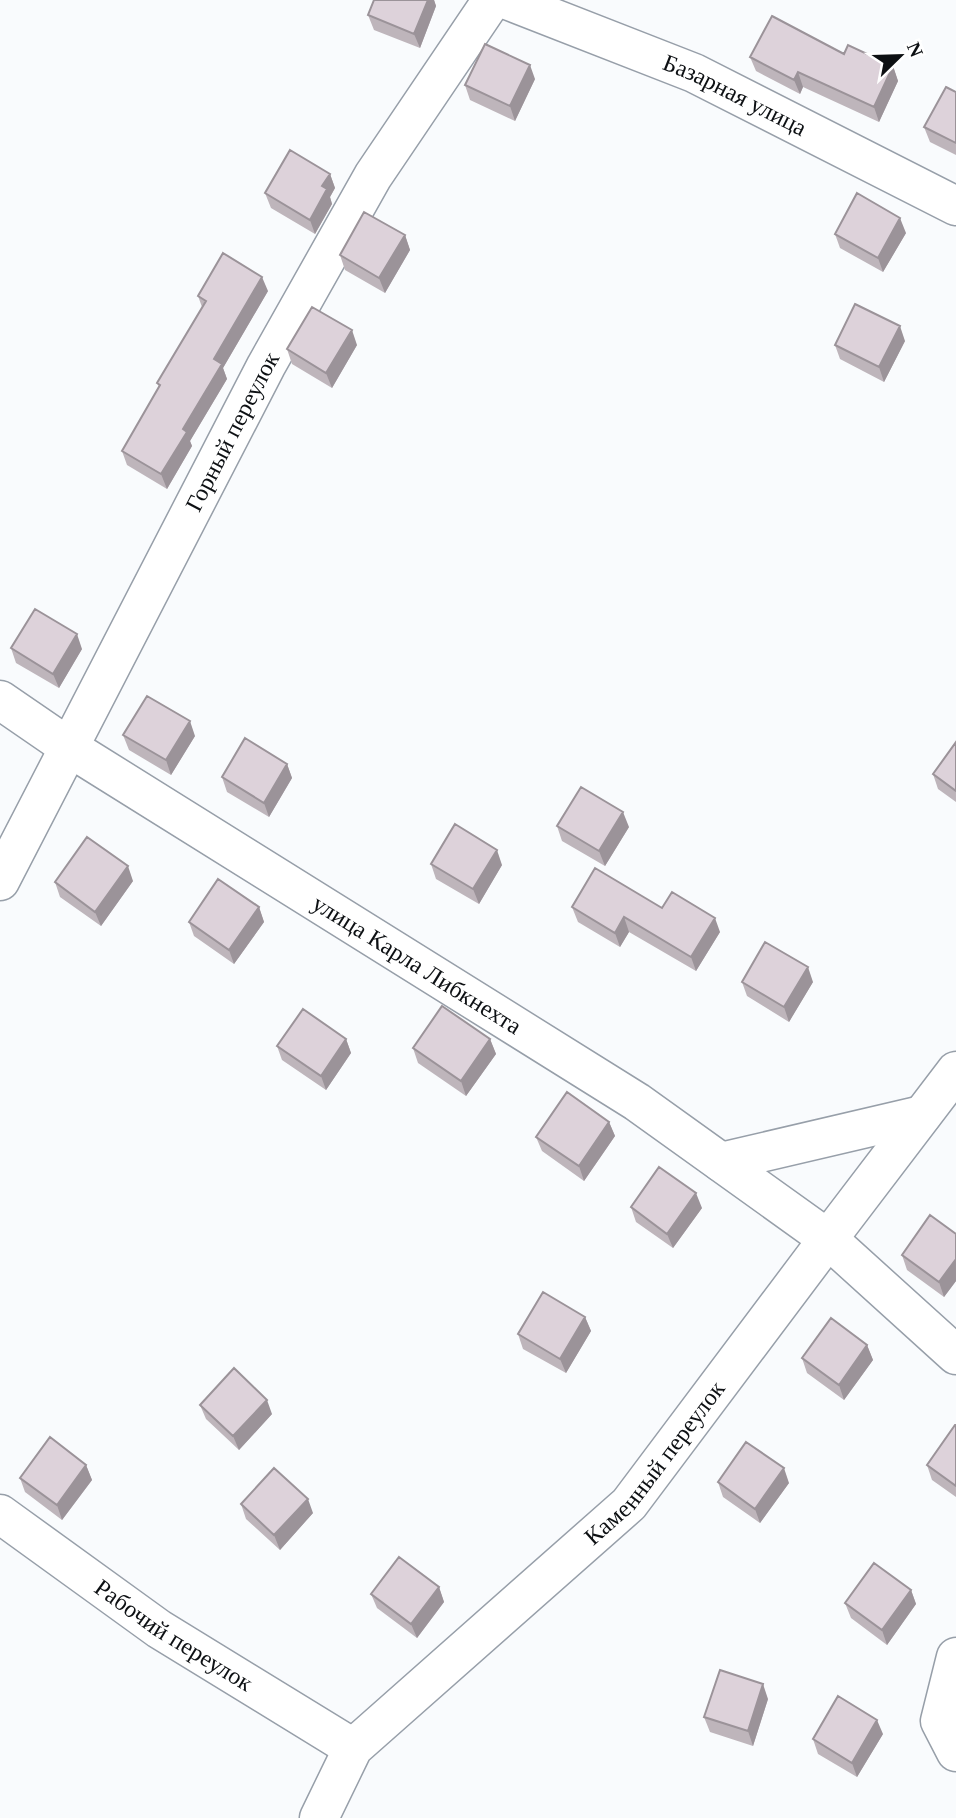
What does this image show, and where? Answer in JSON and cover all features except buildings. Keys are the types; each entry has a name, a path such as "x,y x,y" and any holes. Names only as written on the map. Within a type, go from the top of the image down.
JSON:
{"street":[{"name":"Горный переулок","path":"0,881 299,306 373,176 492,0"},
{"name":"Базарная улица","path":"507,0 694,73 956,206"},
{"name":"улица Карла Либкнехта","path":"0,700 70,748 637,1102 828,1239 956,1355"},
{"name":"Каменный переулок","path":"319,1818 353,1748 629,1504 956,1071"},
{"path":"721,1162 922,1115"},
{"name":"Рабочий переулок","path":"0,1514 159,1629 353,1748"},
{"path":"956,1657 940,1721 956,1752"}]}
